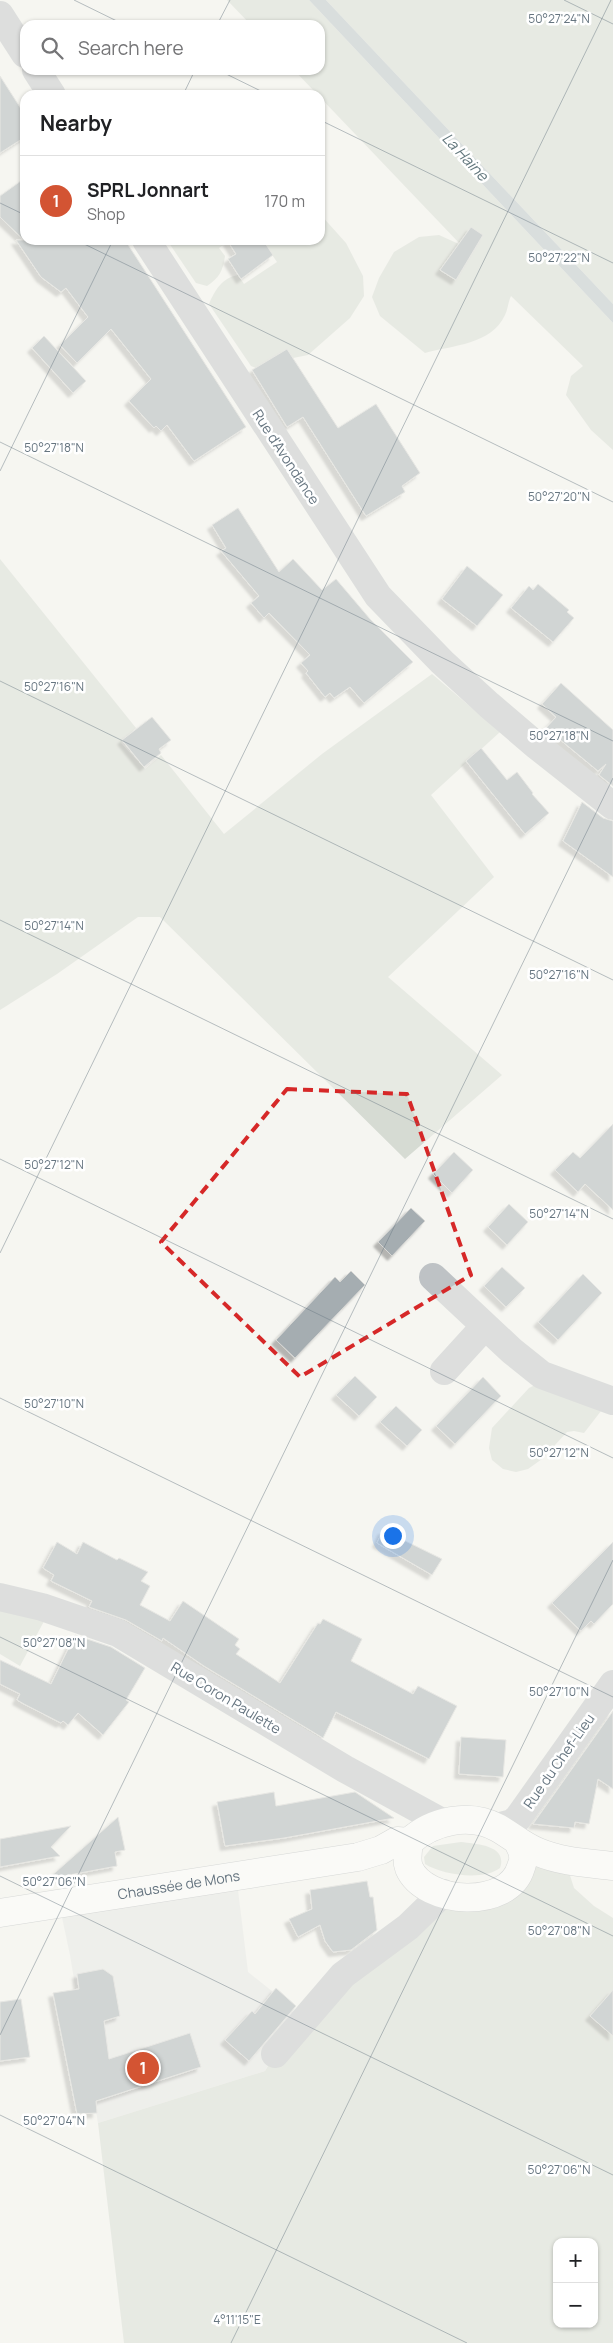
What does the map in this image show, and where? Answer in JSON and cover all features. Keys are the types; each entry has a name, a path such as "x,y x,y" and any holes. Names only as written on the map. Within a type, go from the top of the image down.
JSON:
{"main road":[{"path":"565,1860 538,1865 519,1874 508,1885 485,1897 471,1898 435,1891 418,1881 409,1855 421,1831 442,1822 466,1821 507,1835 538,1852 565,1860 613,1866"},
{"path":"507,1835 524,1858 519,1874"},
{"name":"Chaussée de Mons","path":"0,1913 358,1857 381,1850 397,1841 409,1855"}],"street":[{"path":"0,15 20,46"},
{"path":"39,75 49,90"},
{"name":"Rue d'Avondance","path":"149,245 378,596 442,662 537,746 613,806"},
{"path":"432,1277 542,1375 613,1401"},
{"path":"444,1371 485,1326"},
{"name":"Rue Coron Paulette","path":"0,1597 42,1607 118,1633 345,1769 442,1822"},
{"name":"Rue du Chef-Lieu","path":"507,1835 512,1823 518,1818 613,1684"},
{"path":"275,2054 343,1976 408,1927 444,1893"}],"highlighted area":[{"path":"287,1089 407,1094 471,1275 300,1377 161,1242"}],"shaded area":[{"path":"227,0 309,0 613,323 613,450 591,430 566,395 571,376 583,366 511,296 505,315 499,325 491,332 470,342 425,353 380,316 372,297 379,278 394,252 419,237 439,235 461,245 325,102 325,90 313,90 299,75 325,75 325,20 246,20"},
{"path":"326,0 613,0 613,304 358,34"},
{"path":"325,220 346,243 363,276 364,296 350,318 308,355 283,360 261,370 251,366 209,304 223,282 238,275 244,284 277,262 265,245 325,245"},
{"path":"170,245 223,245 219,248 225,256 220,274 207,286 196,283"},
{"path":"0,559 136,728 121,743 145,769 161,755 224,834 322,754 432,674 500,732 431,795 494,877 388,977 502,1075 405,1159 160,917 138,917 57,974 0,1010"},
{"path":"537,1384 599,1405 601,1411 584,1433 567,1432 542,1459 528,1469 516,1472 503,1469 492,1460 489,1448 492,1428 529,1388"},
{"path":"0,1597 50,1610 20,1666 0,1654"},
{"path":"461,1842 482,1845 495,1850 501,1860 500,1868 484,1874 463,1875 452,1874 425,1864 424,1857 433,1846"},
{"path":"565,1860 574,1888 594,1906 613,1918 613,2343 124,2343 98,2123 265,2071 275,2054 408,1927 538,1865"},
{"path":"236,1874 248,1972 298,2012 275,2054 265,2071 98,2123 70,1955 59,1903"}],"water":[{"name":"La Haine","path":"309,0 326,0 613,304 613,323"}],"building":[{"path":"0,76 20,107 20,140 0,153"},
{"path":"20,182 20,236 0,217 0,196"},
{"path":"471,227 483,235 456,280 440,270"},
{"path":"16,240 20,240 20,245 128,245 246,427 194,461 167,425 161,431 156,426 154,428 129,401 151,379 111,329 77,363 60,345 88,317 66,288 61,292 41,277"},
{"path":"230,245 266,245 273,255 241,279 228,259 236,254"},
{"path":"44,336 86,381 73,393 32,348"},
{"path":"287,349 338,428 376,404 420,473 402,486 405,492 366,516 303,417 287,427 252,370"},
{"path":"238,508 279,572 293,559 322,590 336,579 370,619 413,662 364,703 350,687 334,698 330,693 325,697 306,673 308,671 301,663 310,655 269,613 264,618 251,603 259,596 221,551 226,548 212,525"},
{"path":"467,566 503,595 477,626 442,599"},
{"path":"538,584 569,610 567,612 574,618 553,642 511,608 529,586 533,590"},
{"path":"561,683 613,730 613,786 599,775 606,764 598,771 546,728 556,717 542,704"},
{"path":"152,717 171,740 159,749 161,753 144,767 122,740"},
{"path":"481,748 507,780 517,772 532,794 549,813 525,834 466,761"},
{"path":"582,802 603,818 613,821 613,877 563,841"},
{"path":"613,1124 613,1210 585,1184 578,1192 555,1170 573,1152 580,1158"},
{"path":"454,1152 473,1170 452,1193 433,1174"},
{"path":"509,1204 528,1222 507,1245 488,1227"},
{"path":"411,1208 425,1221 392,1256 378,1242"},
{"path":"502,1267 525,1288 506,1307 484,1286"},
{"path":"351,1271 365,1285 295,1358 276,1340 335,1277 340,1282"},
{"path":"583,1274 602,1293 558,1340 538,1322"},
{"path":"355,1376 377,1397 359,1416 336,1395"},
{"path":"483,1377 501,1396 455,1444 436,1426"},
{"path":"396,1406 422,1430 407,1446 380,1422"},
{"path":"383,1530 442,1559 432,1575 377,1543"},
{"path":"57,1542 77,1554 83,1542 117,1560 119,1558 148,1572 141,1581 150,1586 140,1605 170,1621 183,1601 239,1639 235,1645 240,1649 236,1654 280,1683 318,1623 320,1624 323,1619 362,1639 351,1661 413,1694 418,1686 457,1706 429,1759 336,1712 323,1738 204,1666 163,1638 162,1641 126,1620 89,1607 92,1601 51,1581 54,1575 43,1568"},
{"path":"613,1542 613,1604 594,1624 591,1621 581,1631 552,1603"},
{"path":"75,1635 111,1647 145,1668 126,1700 129,1702 103,1735 78,1713 68,1725 63,1721 61,1723 17,1700 20,1694 0,1684 0,1660 51,1684"},
{"path":"613,1711 613,1789 598,1779 589,1824 575,1822 574,1828 533,1824"},
{"path":"461,1737 506,1740 503,1777 459,1774"},
{"path":"274,1792 276,1806 355,1792 394,1818 284,1838 225,1846 217,1802"},
{"path":"118,1817 125,1850 115,1852 117,1866 48,1879"},
{"path":"71,1826 51,1847 60,1856 0,1867 0,1839"},
{"path":"367,1881 370,1897 373,1897 377,1930 351,1950 333,1952 325,1941 320,1925 298,1937 289,1919 312,1909 310,1890"},
{"path":"103,1969 113,1976 120,2016 104,2021 109,2059 190,2033 201,2067 96,2101 97,2113 77,2114 53,1993 79,1989 77,1974"},
{"path":"276,1988 296,2006 249,2061 225,2040 252,2011 255,2014"},
{"path":"613,1990 613,2036 590,2016"},
{"path":"21,1999 30,2057 0,2061 0,2002"}],"place":[{"name":"SPRL Jonnart","path":"143,2068"}]}
